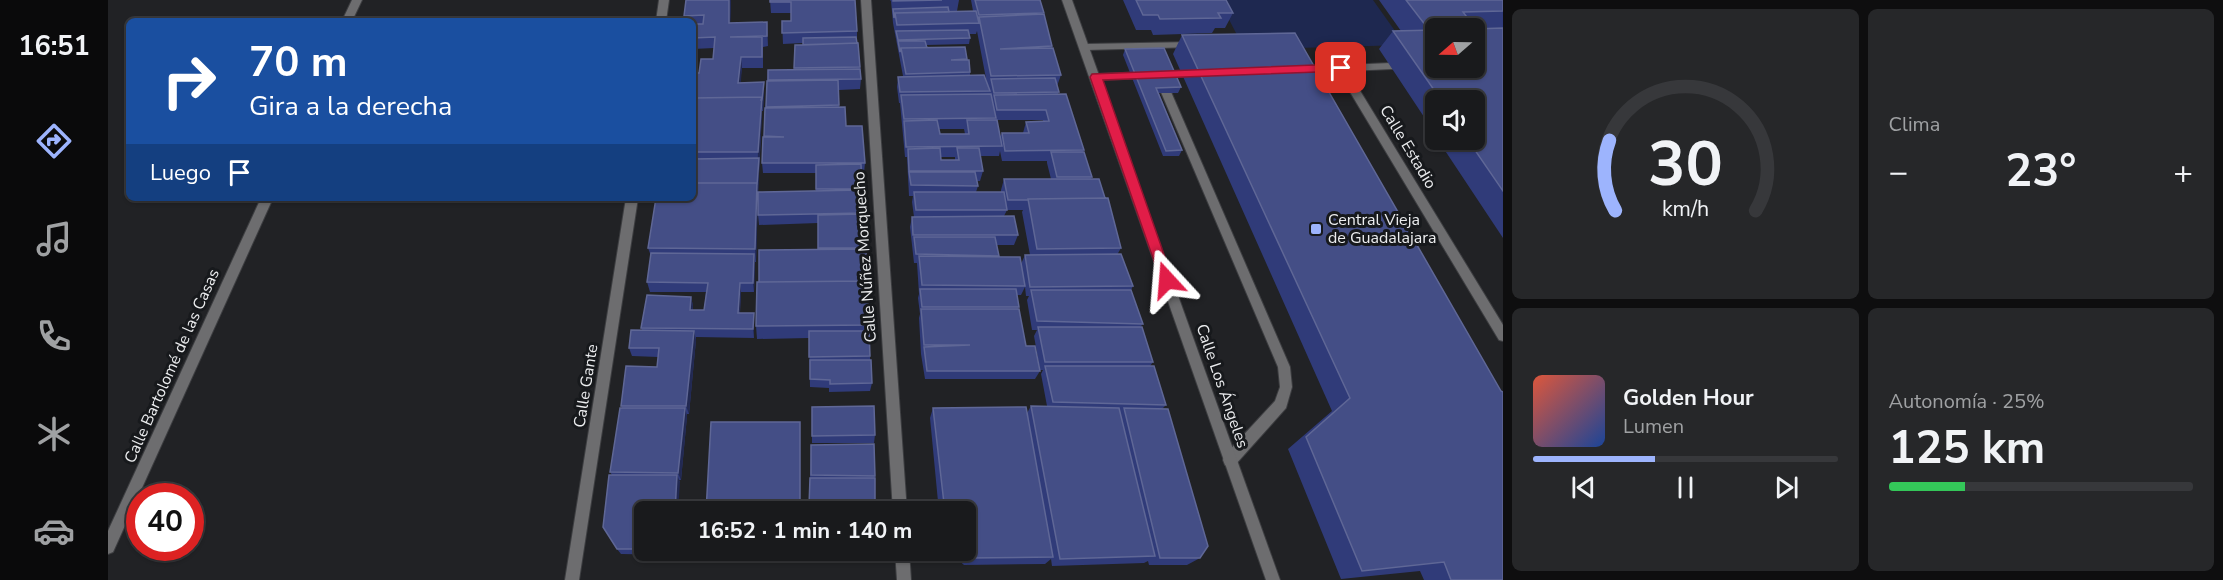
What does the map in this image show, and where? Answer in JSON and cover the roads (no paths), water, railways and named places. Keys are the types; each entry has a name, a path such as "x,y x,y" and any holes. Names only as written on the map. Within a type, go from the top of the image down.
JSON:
{"street":[{"path":"348,18 357,0"},
{"path":"661,18 664,0"},
{"name":"Calle Núñez Morquecho","path":"866,0 899,501"},
{"name":"Calle Los Ángeles","path":"1067,0 1086,47 1273,580"},
{"path":"1086,47 1207,44"},
{"path":"1284,70 1425,64"},
{"name":"Calle Estadio","path":"1341,68 1503,336"},
{"path":"1096,77 1204,73"},
{"path":"1159,75 1284,367 1286,387 1281,404 1230,460"},
{"name":"Calle Bartolomé de las Casas","path":"108,547 266,201"},
{"name":"Calle Gante","path":"572,580 632,201"},
{"path":"903,561 904,580"}],"place":[{"name":"Central Vieja de Guadalajara","path":"1316,229"}]}
